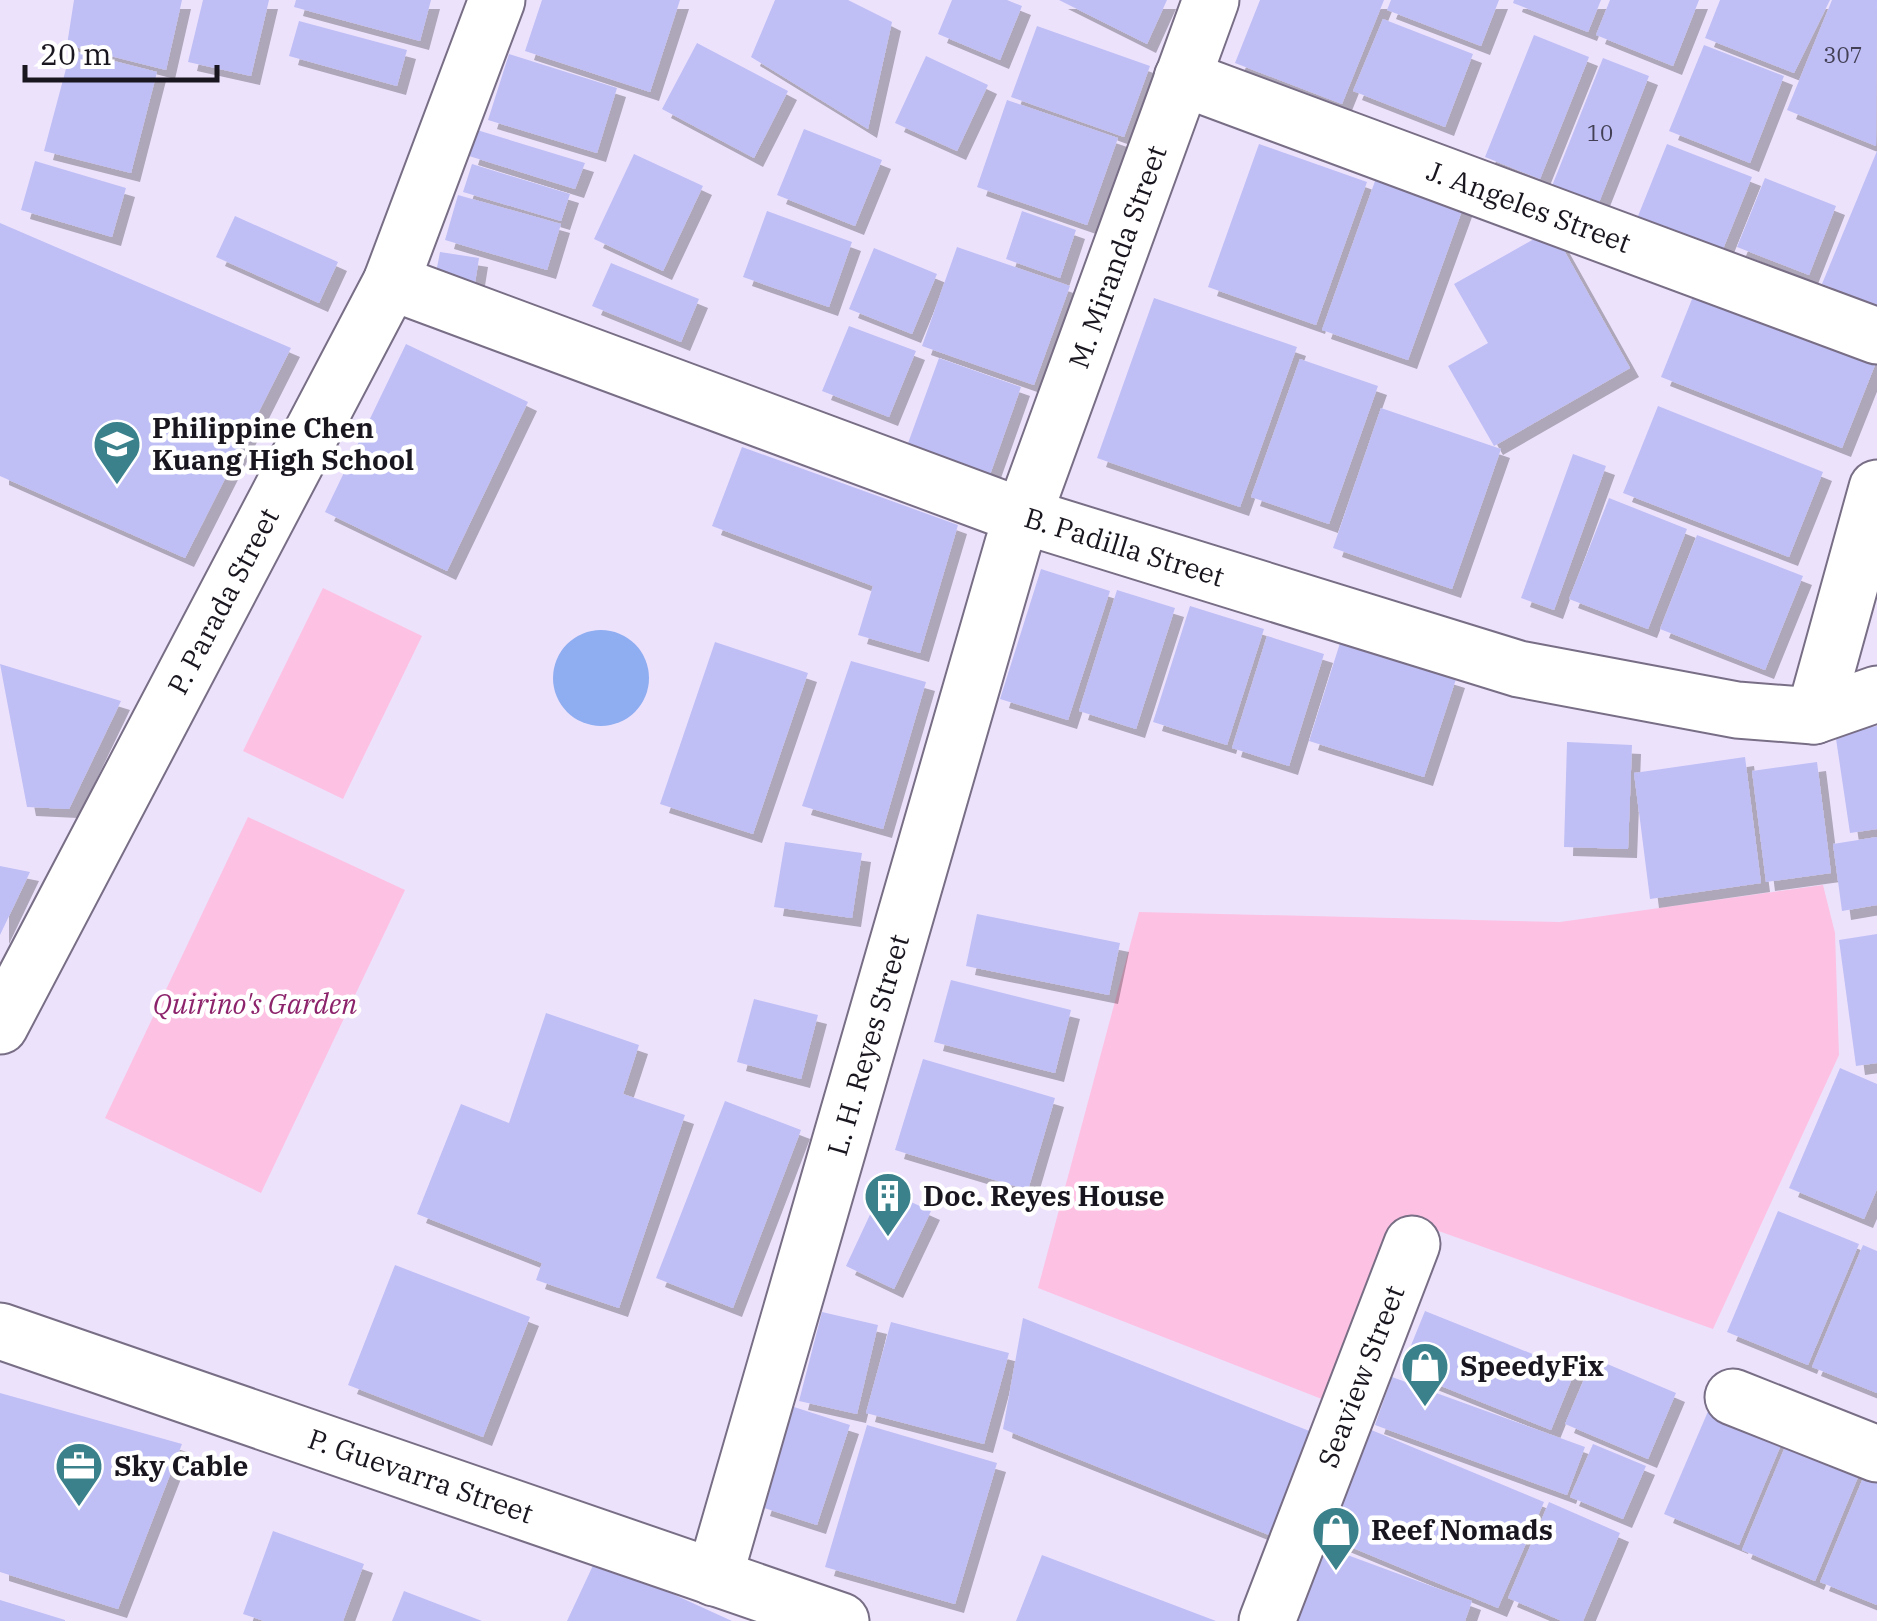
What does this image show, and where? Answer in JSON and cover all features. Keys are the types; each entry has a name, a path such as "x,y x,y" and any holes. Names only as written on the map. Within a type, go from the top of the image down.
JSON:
{"street":[{"name":"P. Parada Street","path":"0,1026 391,282 497,0"},
{"name":"M. Miranda Street","path":"1022,514 1211,0"},
{"name":"J. Angeles Street","path":"1182,78 1877,336"},
{"name":"B. Padilla Street","path":"391,282 1022,514 1519,669 1737,710 1814,716 1877,694"},
{"path":"1814,716 1877,488"},
{"name":"L. H. Reyes Street","path":"714,1578 1022,514"},
{"name":"Seaview Street","path":"1267,1621 1412,1244"},
{"name":"P. Guevarra Street","path":"0,1330 841,1621"},
{"path":"1733,1397 1877,1454"}],"green space":[{"path":"323,588 422,636 343,799 243,751"},
{"name":"Quirino's Garden","path":"248,817 405,890 261,1193 105,1118"},
{"path":"1823,885 1835,933 1839,1055 1713,1329 1405,1219 1337,1405 1038,1288 1139,912 1560,922"}],"water":[{"path":"601,630 619,634 635,644 645,660 649,678 645,696 635,712 619,722 601,726 583,722 567,712 557,696 553,678 557,660 567,644 583,634"}],"building":[{"path":"74,0 182,0 166,70 67,45"},
{"path":"203,0 269,0 251,76 188,62"},
{"path":"296,0 431,0 420,41 294,7"},
{"path":"542,0 680,0 650,92 525,51"},
{"path":"775,0 848,0 892,22 868,129 751,57"},
{"path":"952,0 1007,0 1022,6 1000,60 938,34"},
{"path":"1059,0 1167,0 1147,44"},
{"path":"1260,0 1384,0 1342,104 1235,63"},
{"path":"1391,0 1499,0 1481,46 1387,10"},
{"path":"1601,0 1588,32 1513,3"},
{"path":"1610,0 1699,0 1673,66 1596,35"},
{"path":"1720,0 1830,0 1794,73 1705,38"},
{"path":"1832,0 1877,0 1876,146 1787,110"},
{"path":"1383,19 1473,54 1445,127 1353,91"},
{"path":"299,21 407,50 397,86 289,56"},
{"path":"1037,26 1150,66 1124,137 1011,97"},
{"path":"1534,35 1589,57 1540,179 1485,157"},
{"path":"697,43 788,91 754,158 662,109"},
{"path":"1704,45 1784,76 1750,163 1669,131"},
{"path":"71,50 157,72 131,173 44,151"},
{"path":"509,54 617,88 597,153 488,120"},
{"path":"926,56 988,85 957,151 895,123"},
{"path":"1603,58 1649,76 1596,210 1550,191"},
{"path":"1007,100 1118,138 1087,225 977,187"},
{"path":"804,129 882,160 855,226 777,195"},
{"path":"477,130 585,163 575,189 469,156"},
{"path":"1259,144 1367,182 1316,325 1208,287"},
{"path":"1667,144 1752,177 1721,254 1636,221"},
{"path":"1877,151 1877,305 1822,284"},
{"path":"634,154 703,186 663,271 594,239"},
{"path":"35,161 126,188 112,237 21,210"},
{"path":"472,164 570,194 561,221 463,192"},
{"path":"1380,167 1467,197 1408,360 1322,330"},
{"path":"1765,178 1836,206 1809,275 1737,247"},
{"path":"458,195 561,224 547,270 445,240"},
{"path":"767,211 852,242 829,307 743,277"},
{"path":"1022,211 1076,230 1060,278 1006,259"},
{"path":"235,216 338,262 319,303 216,257"},
{"path":"0,223 291,348 185,558 0,476"},
{"path":"1552,229 1630,368 1494,446 1448,366 1488,343 1454,284"},
{"path":"957,247 1070,286 1034,385 922,346"},
{"path":"874,248 937,274 912,334 849,309"},
{"path":"440,252 479,258 475,283 435,278"},
{"path":"611,263 699,299 681,342 592,306"},
{"path":"1698,284 1877,360 1842,448 1661,377"},
{"path":"1154,298 1297,347 1240,507 1097,458"},
{"path":"849,326 916,351 889,417 822,391"},
{"path":"406,344 528,402 447,571 325,512"},
{"path":"939,358 1021,387 986,486 903,457"},
{"path":"1300,359 1378,386 1329,524 1251,497"},
{"path":"1658,406 1823,472 1789,557 1623,493"},
{"path":"1381,408 1501,449 1452,589 1333,548"},
{"path":"742,447 958,525 920,653 858,635 873,586 712,526"},
{"path":"1573,454 1606,466 1554,610 1521,598"},
{"path":"1609,498 1687,529 1648,629 1569,599"},
{"path":"1697,535 1803,576 1765,670 1660,629"},
{"path":"1041,569 1110,591 1068,720 1000,699"},
{"path":"1117,590 1175,608 1136,729 1079,711"},
{"path":"1190,606 1264,629 1227,745 1153,722"},
{"path":"1267,636 1324,654 1289,766 1232,748"},
{"path":"715,642 808,673 753,834 660,804"},
{"path":"1340,643 1456,679 1424,777 1309,741"},
{"path":"851,661 926,682 883,829 802,806"},
{"path":"0,664 121,701 69,809 27,807"},
{"path":"1877,726 1877,829 1850,833 1835,732"},
{"path":"1567,742 1632,745 1628,849 1564,847"},
{"path":"1745,757 1761,883 1650,899 1634,773"},
{"path":"1817,762 1831,873 1766,882 1752,771"},
{"path":"1877,837 1877,905 1842,911 1833,844"},
{"path":"785,842 862,853 852,918 774,907"},
{"path":"0,866 30,872 0,935"},
{"path":"977,914 1120,943 1109,995 966,966"},
{"path":"1877,934 1877,1063 1856,1066 1839,940"},
{"path":"951,980 1071,1010 1055,1073 934,1042"},
{"path":"754,999 818,1015 801,1079 737,1062"},
{"path":"546,1013 639,1045 623,1094 685,1115 619,1308 536,1280 542,1263 417,1214 461,1104 509,1123"},
{"path":"923,1059 1055,1098 1028,1190 895,1150"},
{"path":"1840,1068 1877,1084 1877,1189 1864,1219 1789,1188"},
{"path":"725,1101 801,1130 733,1308 656,1278"},
{"name":"Doc. Reyes House","path":"882,1189 931,1211 894,1289 846,1266"},
{"path":"1778,1211 1859,1244 1808,1365 1727,1332"},
{"path":"1863,1245 1877,1251 1877,1393 1812,1367"},
{"path":"395,1265 530,1317 483,1437 348,1385"},
{"path":"1425,1311 1575,1371 1551,1430 1401,1370"},
{"path":"822,1312 878,1325 857,1414 799,1401"},
{"path":"1023,1318 1312,1432 1269,1535 1003,1429"},
{"path":"891,1322 1009,1353 984,1444 866,1413"},
{"path":"1593,1358 1676,1393 1648,1459 1565,1424"},
{"path":"1392,1377 1585,1447 1567,1495 1375,1425"},
{"name":"Sky Cable","path":"0,1393 182,1444 118,1609 0,1572"},
{"path":"1712,1402 1786,1433 1739,1545 1664,1514"},
{"path":"794,1407 850,1425 817,1525 761,1507"},
{"path":"867,1425 997,1463 955,1604 825,1567"},
{"path":"1369,1429 1544,1502 1498,1608 1324,1536"},
{"path":"1790,1435 1863,1465 1815,1581 1742,1550"},
{"path":"1593,1444 1646,1466 1623,1519 1570,1497"},
{"path":"1868,1466 1877,1470 1877,1605 1820,1582"},
{"path":"1549,1502 1620,1533 1583,1621 1562,1621 1508,1598"},
{"path":"273,1531 364,1564 343,1621 264,1621 243,1614"},
{"path":"1323,1546 1472,1601 1465,1621 1295,1621"},
{"path":"1042,1555 1216,1621 1016,1621"},
{"path":"596,1559 732,1621 567,1621"},
{"path":"404,1591 482,1621 392,1621"},
{"path":"0,1600 65,1620 65,1621 0,1621"}],"place":[{"name":"Philippine Chen Kuang High School","path":"117,486"},
{"name":"Doc. Reyes House","path":"888,1238"},
{"name":"SpeedyFix","path":"1425,1408"},
{"name":"Sky Cable","path":"79,1508"},
{"name":"Reef Nomads","path":"1336,1572"}]}
